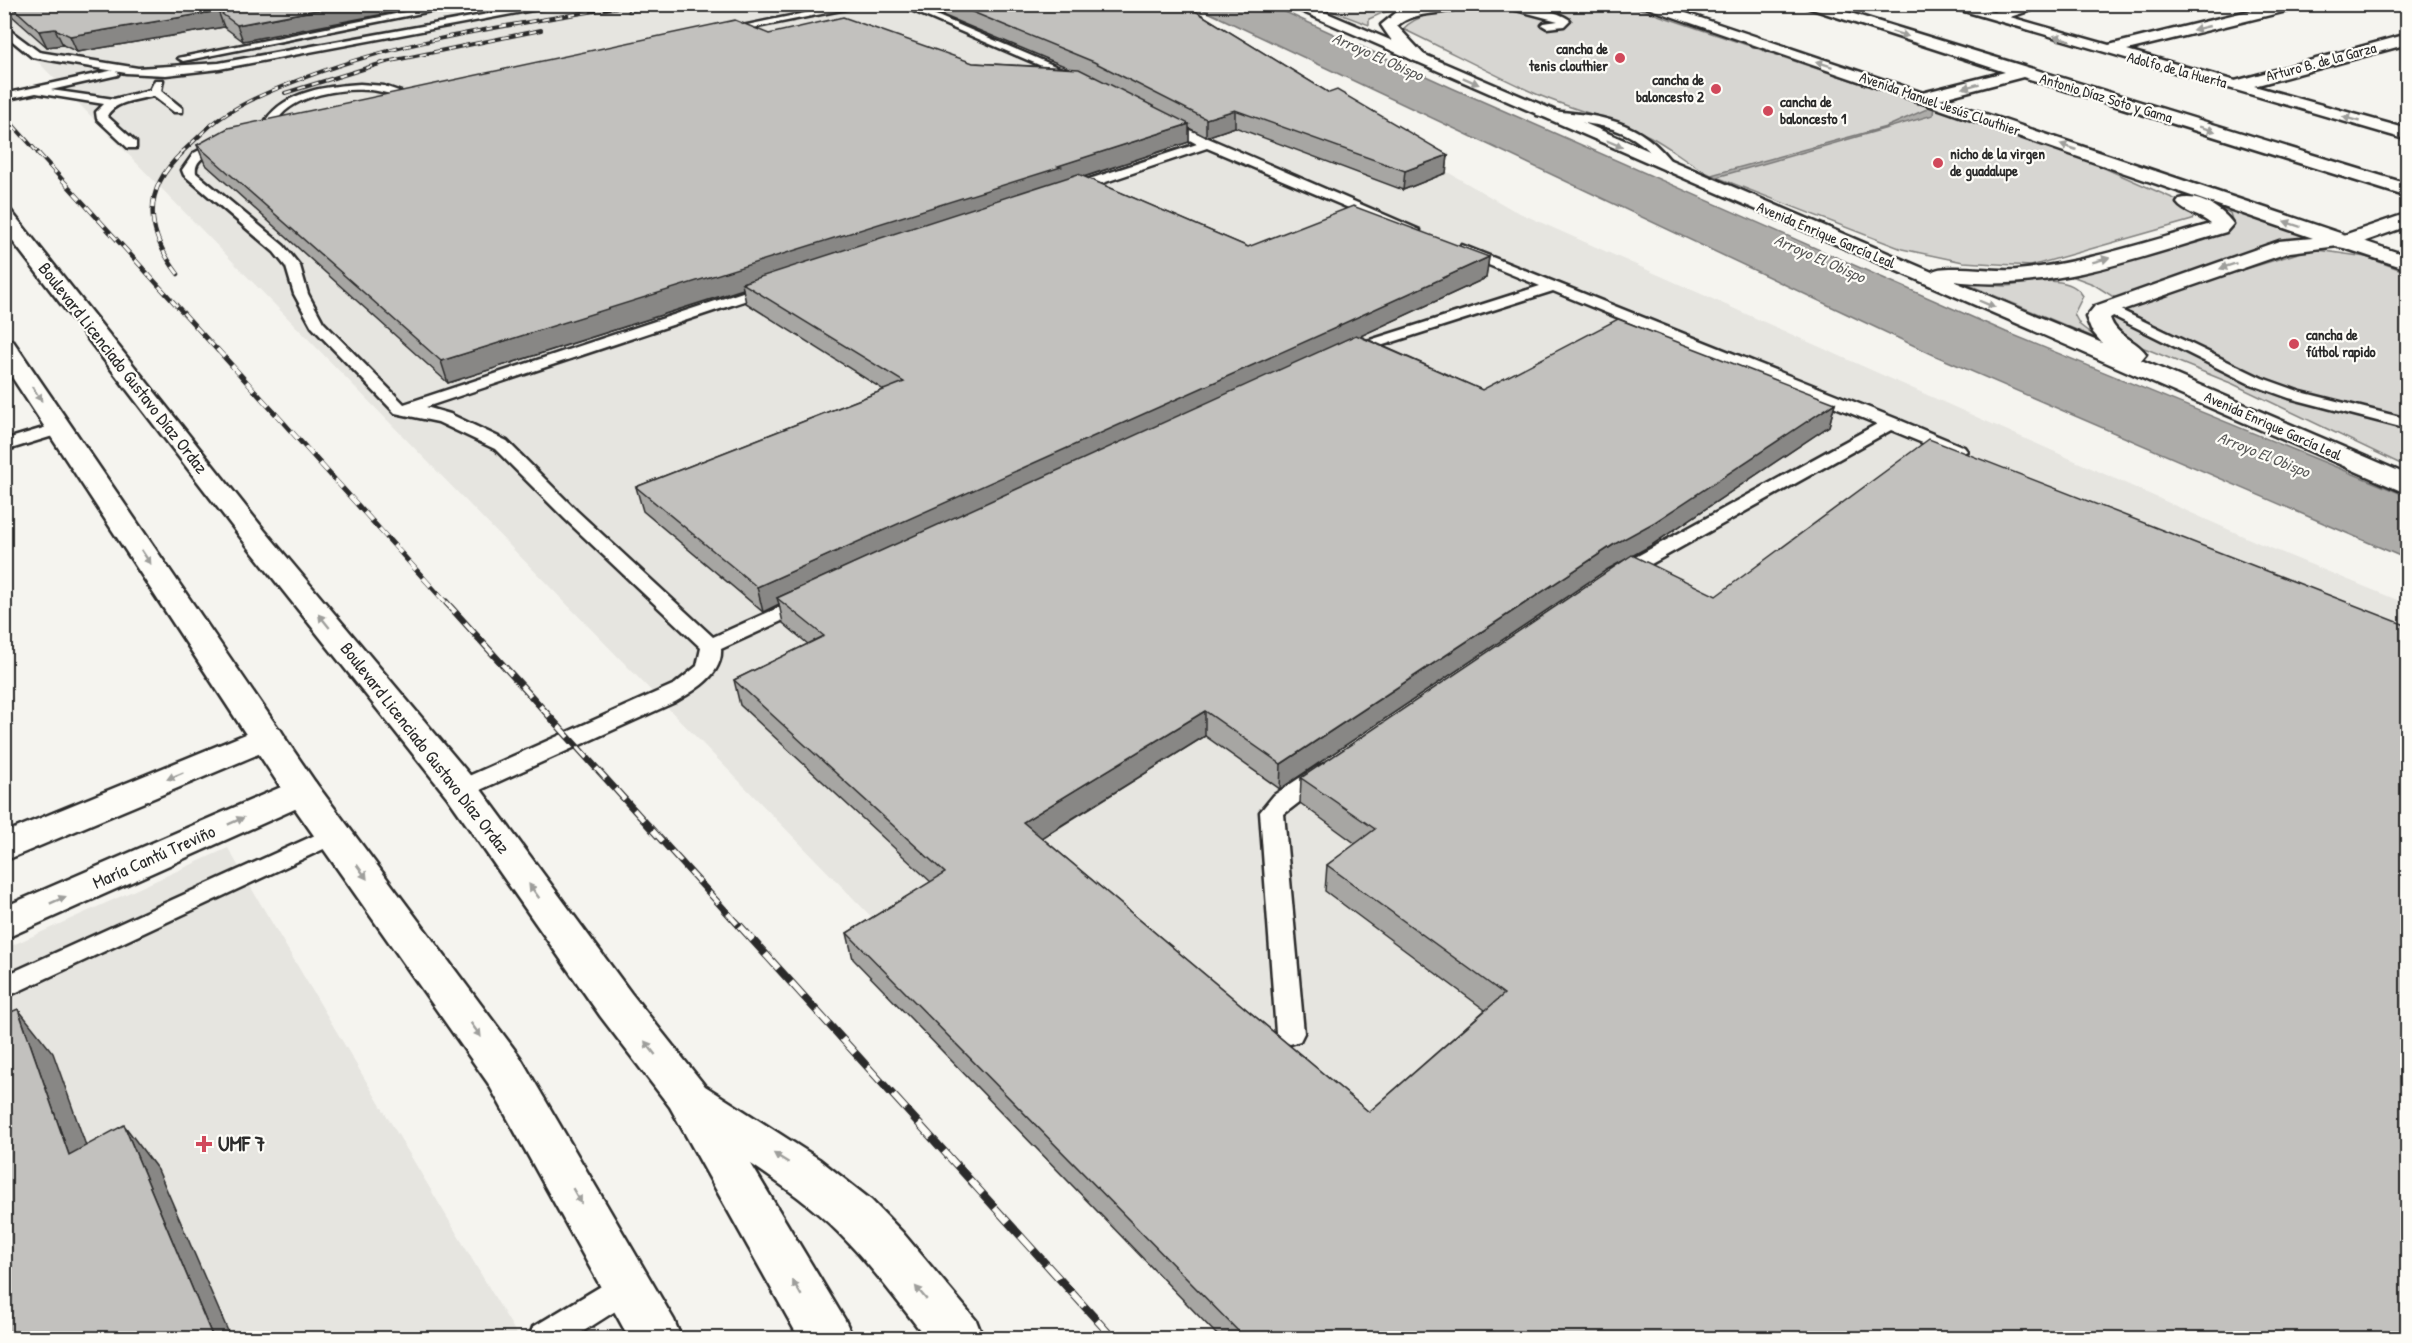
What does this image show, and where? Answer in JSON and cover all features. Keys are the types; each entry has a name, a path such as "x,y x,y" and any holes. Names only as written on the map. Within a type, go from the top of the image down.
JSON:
{"street":[{"name":"Avenida Enrique García Leal","path":"1292,4 1879,258 2188,388 2408,486"},
{"path":"1418,57 1397,37 1389,25 1394,20 1411,13 1457,4"},
{"name":"Avenida Manuel Jesús Clouthier","path":"1643,4 2408,263"},
{"name":"Antonio Díaz Soto y Gama","path":"1804,4 2408,191"},
{"name":"Adolfo de la Huerta","path":"1947,4 2408,135"},
{"path":"1991,17 2043,4"},
{"path":"2074,59 2298,4"},
{"name":"Arturo B. de la Garza","path":"2234,86 2408,39"},
{"path":"1924,98 2053,64"},
{"path":"2385,128 2408,122"},
{"path":"1879,258 1974,278 2006,279 2043,275 2219,228 2223,224 2211,213 2135,182 2117,171 2109,161"},
{"name":"Boulevard Licenciado Gustavo Díaz Ordaz","path":"4,214 255,537 461,789 616,1005 686,1094 827,1338"},
{"path":"2043,275 2100,299 2288,246 2346,242 2408,219"},
{"path":"2100,299 2098,317 2100,329 2188,388"},
{"path":"4,346 303,791 504,1070 656,1338"},
{"name":"Avenida Enrique García Leal","path":"2360,464 2408,481"},
{"path":"4,848 268,737"},
{"name":"María Cantú Treviño","path":"4,924 303,791"},
{"path":"686,1094 796,1168 839,1201 869,1231 958,1338"}],"lane":[{"path":"4,97 30,86 462,4"},
{"path":"4,29 36,55 121,68 219,66 561,4"},
{"path":"706,35 867,4"},
{"path":"901,4 1090,83 1055,81"},
{"path":"1388,4 1411,13"},
{"path":"1497,4 1540,12 1565,20 1561,24 1547,25"},
{"path":"812,15 834,23"},
{"path":"4,85 30,86 53,95 114,102"},
{"path":"132,145 101,117 102,112 114,102 157,87 178,110"},
{"path":"266,132 288,127 272,120 279,110 302,99 333,89 371,87 407,96"},
{"path":"393,103 419,93"},
{"path":"1154,116 1209,144 1424,234"},
{"path":"234,139 201,153 190,162 188,170 190,175 279,249 293,266 301,294 317,324 401,410 425,412 444,418 501,445 571,515 711,646 713,655 703,672 690,684 667,697 461,789"},
{"path":"1049,196 1209,144"},
{"path":"1445,243 1968,455"},
{"path":"401,410 788,282"},
{"path":"1338,356 1552,287"},
{"path":"2100,299 2256,381 2295,395 2408,424"},
{"path":"1606,582 1892,423"},
{"path":"4,446 60,428"},
{"path":"711,646 819,596"},
{"path":"1290,1033 1272,813 1282,801 1341,761"},
{"path":"4,988 335,834"},
{"path":"545,1338 628,1285"}],"shaded area":[{"path":"5,4 1150,5 1185,20 1513,210 2261,544 2407,604 2407,1338 1282,1338 5,28"},
{"path":"1316,5 1423,5 1382,13 1369,19 1369,25"},
{"path":"1483,5 1628,5 2077,156 2179,201 2196,212 2192,220 2031,266 1963,262 1902,249 1711,175 1649,136 1534,93 1403,29 1429,14"},
{"path":"2154,181 2325,238 2294,240 2115,298 2093,284 2069,275 2229,228 2232,220 2230,213"},
{"path":"2311,249 2366,257 2407,272 2407,467 2233,384 2127,341 2109,330 2112,316 2126,306"},
{"path":"2047,281 2068,284 2083,296 2074,314 2080,325 2098,339 1962,282 2000,286"},
{"name":"UMF 7","path":"228,848 519,1338 5,1338 4,949"}],"water":[{"name":"Arroyo El Obispo","path":"1193,5 1270,5 1452,88 2006,332 2407,496 2407,559 1936,356"},
{"path":"1929,104 1934,106 1933,115 1717,177 1711,175 1886,127 1927,109"}],"building":[{"path":"9,4 349,4 237,25 218,11 70,36 55,29 39,31"},
{"path":"953,4 1184,4 1329,93 1337,90 1448,155 1405,171 1235,110 1206,119 1094,62"},
{"path":"843,17 973,63 1079,69 1189,124 1058,166 1061,167 441,361 197,145 228,128 735,20 769,34"},
{"path":"1078,174 1248,247 1353,206 1489,257 757,587 636,487 904,382 742,283"},
{"path":"1618,319 1835,403 1655,522 1613,545 1281,764 1205,711 1023,822 1369,1112 1504,994 1327,865 1375,829 1301,778 1632,555 1716,596 1929,439 2408,626 2408,1338 1245,1338 847,933 945,873 734,680 824,636 777,598 1356,335 1482,390"},
{"path":"18,1009 69,1155 124,1125 213,1338 4,1338 4,1015"}],"railway":[{"path":"180,154 219,119 259,96 375,54 461,34 637,4"},
{"path":"629,11 655,4"},
{"path":"285,93 386,62 541,30"},
{"path":"4,115 39,154"},
{"path":"38,153 218,351"},
{"path":"178,274 159,243 154,227 153,212 154,197 160,182 169,167 182,153"},
{"path":"217,349 447,604"},
{"path":"446,602 741,928"},
{"path":"740,926 1113,1338"}],"place":[{"name":"cancha de tenis clouthier","path":"1620,58"},
{"name":"cancha de baloncesto 2","path":"1716,89"},
{"name":"cancha de baloncesto 1","path":"1768,111"},
{"name":"nicho de la virgen de guadalupe","path":"1938,163"},
{"name":"cancha de fútbol rapido","path":"2294,344"},
{"name":"UMF 7","path":"204,1144"}]}
